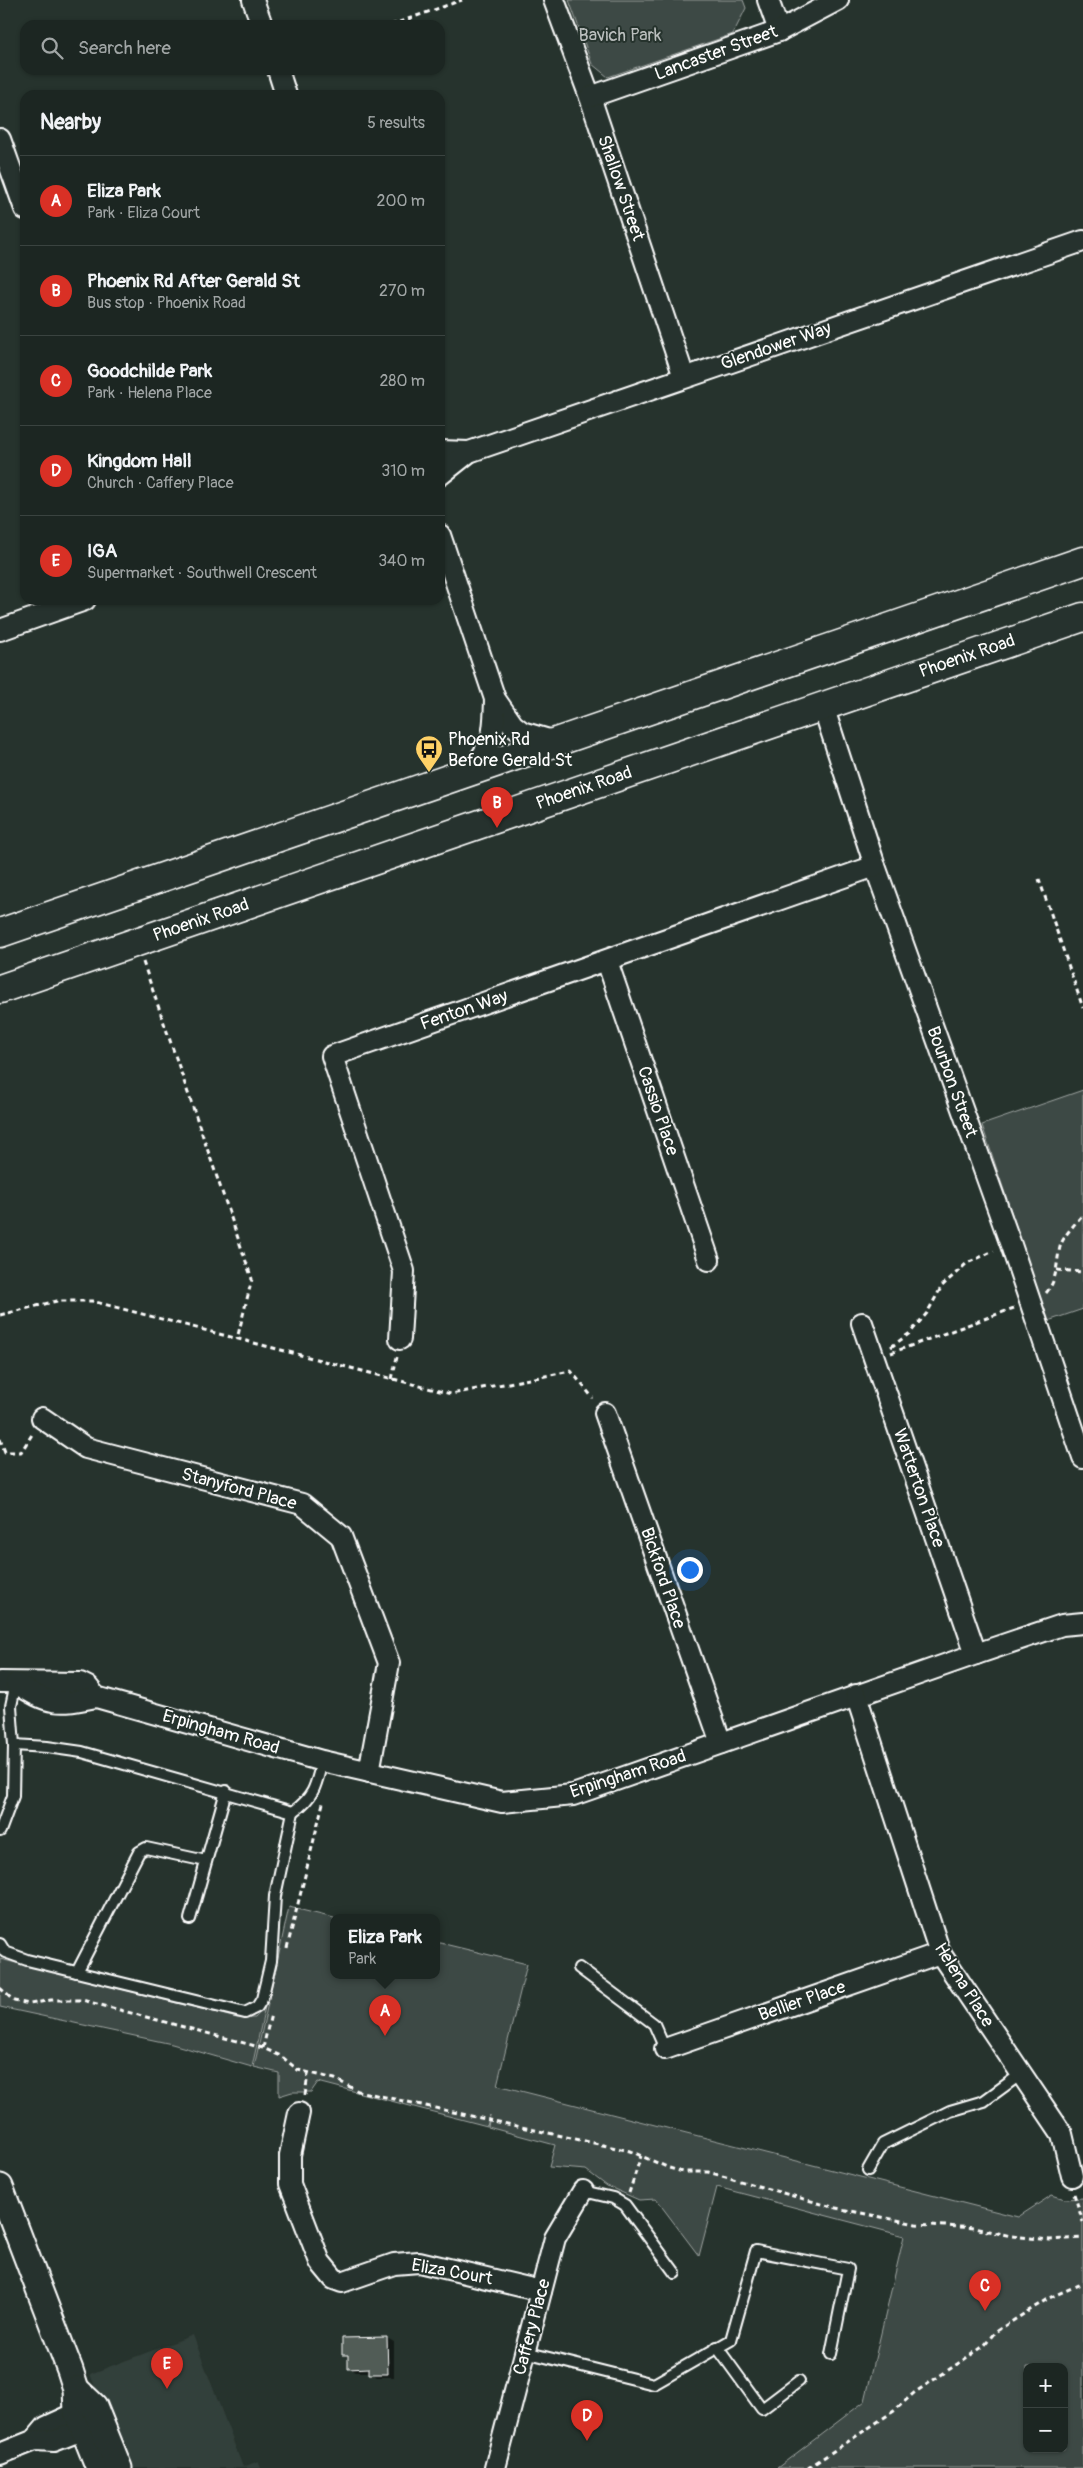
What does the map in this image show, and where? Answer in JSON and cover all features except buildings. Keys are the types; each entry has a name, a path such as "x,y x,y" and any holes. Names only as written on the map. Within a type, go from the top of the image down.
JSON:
{"main road":[{"path":"0,932 1083,561"},
{"name":"Phoenix Road","path":"0,989 1083,617"}],"street":[{"path":"253,0 260,20"},
{"name":"Shallow Street","path":"554,0 590,97 684,377"},
{"path":"768,0 779,31"},
{"name":"Lancaster Street","path":"590,97 779,31 838,0"},
{"path":"280,75 284,90"},
{"path":"0,139 20,195"},
{"name":"Glendower Way","path":"445,471 469,452 1083,241"},
{"name":"Glendower Way","path":"445,451 469,452"},
{"path":"445,550 495,699 513,725 522,732 556,742"},
{"path":"0,630 71,605"},
{"path":"472,770 491,743 494,728 495,699"},
{"name":"Bourbon Street","path":"822,706 875,866 1011,1245 1029,1303 1083,1458"},
{"name":"Fenton Way","path":"400,1339 404,1271 332,1056 875,866"},
{"name":"Cassio Place","path":"608,961 709,1260"},
{"name":"Watterton Place","path":"862,1323 976,1654"},
{"name":"Bickford Place","path":"605,1413 721,1743"},
{"name":"Stanyford Place","path":"42,1418 86,1448 302,1504 341,1536 389,1663 369,1772"},
{"name":"Erpingham Road","path":"1062,1625 1083,1611"},
{"name":"Erpingham Road","path":"8,1682 38,1698 64,1704 96,1697 322,1761 502,1802 573,1795 976,1654 1062,1625 1083,1623"},
{"name":"Helena Place","path":"856,1696 940,1953 1062,2134 1072,2176"},
{"name":"Bellier Place","path":"665,2049 940,1953"},
{"name":"Eliza Court","path":"299,2113 290,2155 290,2184 320,2262 334,2279 342,2282 394,2264 419,2262 541,2291"},
{"path":"0,2187 76,2389 89,2418 119,2468"},
{"name":"Caffery Place","path":"495,2468 555,2238 583,2192"},
{"path":"0,2454 35,2440 54,2441 89,2418"},
{"path":"89,2418 99,2468"}],"lane":[{"path":"0,1831 13,1796 14,1746 8,1682"},
{"path":"14,1746 46,1747 82,1752 226,1791 293,1812"},
{"path":"0,1944 6,1952 77,1972 245,2013 257,2006 262,1999 270,1961 274,1896 293,1812 306,1803 316,1788 322,1761"},
{"path":"190,1919 226,1791"},
{"path":"77,1972 139,1852 146,1848 206,1861"},
{"path":"579,1968 654,2024 665,2049"},
{"path":"868,2170 883,2144 950,2111 984,2101 1022,2074"},
{"path":"583,2192 613,2198 625,2205 674,2274"},
{"path":"525,2352 654,2384 731,2340 756,2251 848,2269 832,2354"},
{"path":"717,2348 762,2409 799,2381"}],"path":[{"path":"404,20 462,0"},
{"path":"1039,879 1083,1008"},
{"path":"140,955 252,1279 236,1339"},
{"path":"874,1359 1044,1296 1051,1287 1058,1270 1060,1245 1083,1214"},
{"path":"874,1359 910,1332 926,1313 942,1286 967,1263 980,1256 1011,1245"},
{"path":"1058,1270 1083,1272"},
{"path":"0,1314 57,1300 92,1301 451,1394 571,1370 605,1413"},
{"path":"0,1439 5,1452 21,1452 42,1418"},
{"path":"286,1953 324,1802"},
{"path":"0,1988 14,2001 30,2004 51,2000 82,2000 262,2048 281,2056 298,2070 335,2079 358,2091 630,2151 683,2172 708,2172 836,2208 916,2224 974,2228 1011,2236 1050,2240 1083,2238"},
{"path":"262,2048 272,2010"},
{"path":"625,2205 641,2156"},
{"path":"1072,2176 1075,2201 1083,2222"},
{"path":"808,2468 894,2411 914,2393 984,2346 995,2332 1049,2298 1083,2283"}],"shaded area":[{"path":"193,2335 243,2467 258,2461 261,2468 126,2468 90,2374"}],"green space":[{"name":"Bavich Park","path":"569,0 743,0 746,8 733,34 608,77 592,64"},
{"path":"1083,1090 1083,1309 1048,1321 982,1125"},
{"path":"289,1907 330,1917 330,1979 440,1979 440,1943 527,1964 497,2085 1018,2217 1052,2195 1065,2199 1083,2198 1083,2468 777,2468 865,2401 904,2236 717,2187 699,2256 656,2199 639,2200 607,2186 586,2170 549,2167 555,2145 488,2127 490,2115 487,2126 318,2082 311,2092 292,2092 279,2096 279,2073 254,2067"},
{"path":"0,1959 237,2018 255,2018 265,2007 252,2067 172,2044 0,2007"}],"place":[{"name":"Phoenix Rd Before Gerald St","path":"429,773"},
{"name":"Phoenix Rd After Gerald St","path":"497,828"},
{"name":"Eliza Park","path":"385,2036"},
{"name":"Goodchilde Park","path":"985,2311"},
{"name":"IGA","path":"167,2389"},
{"name":"Kingdom Hall","path":"587,2441"}]}
